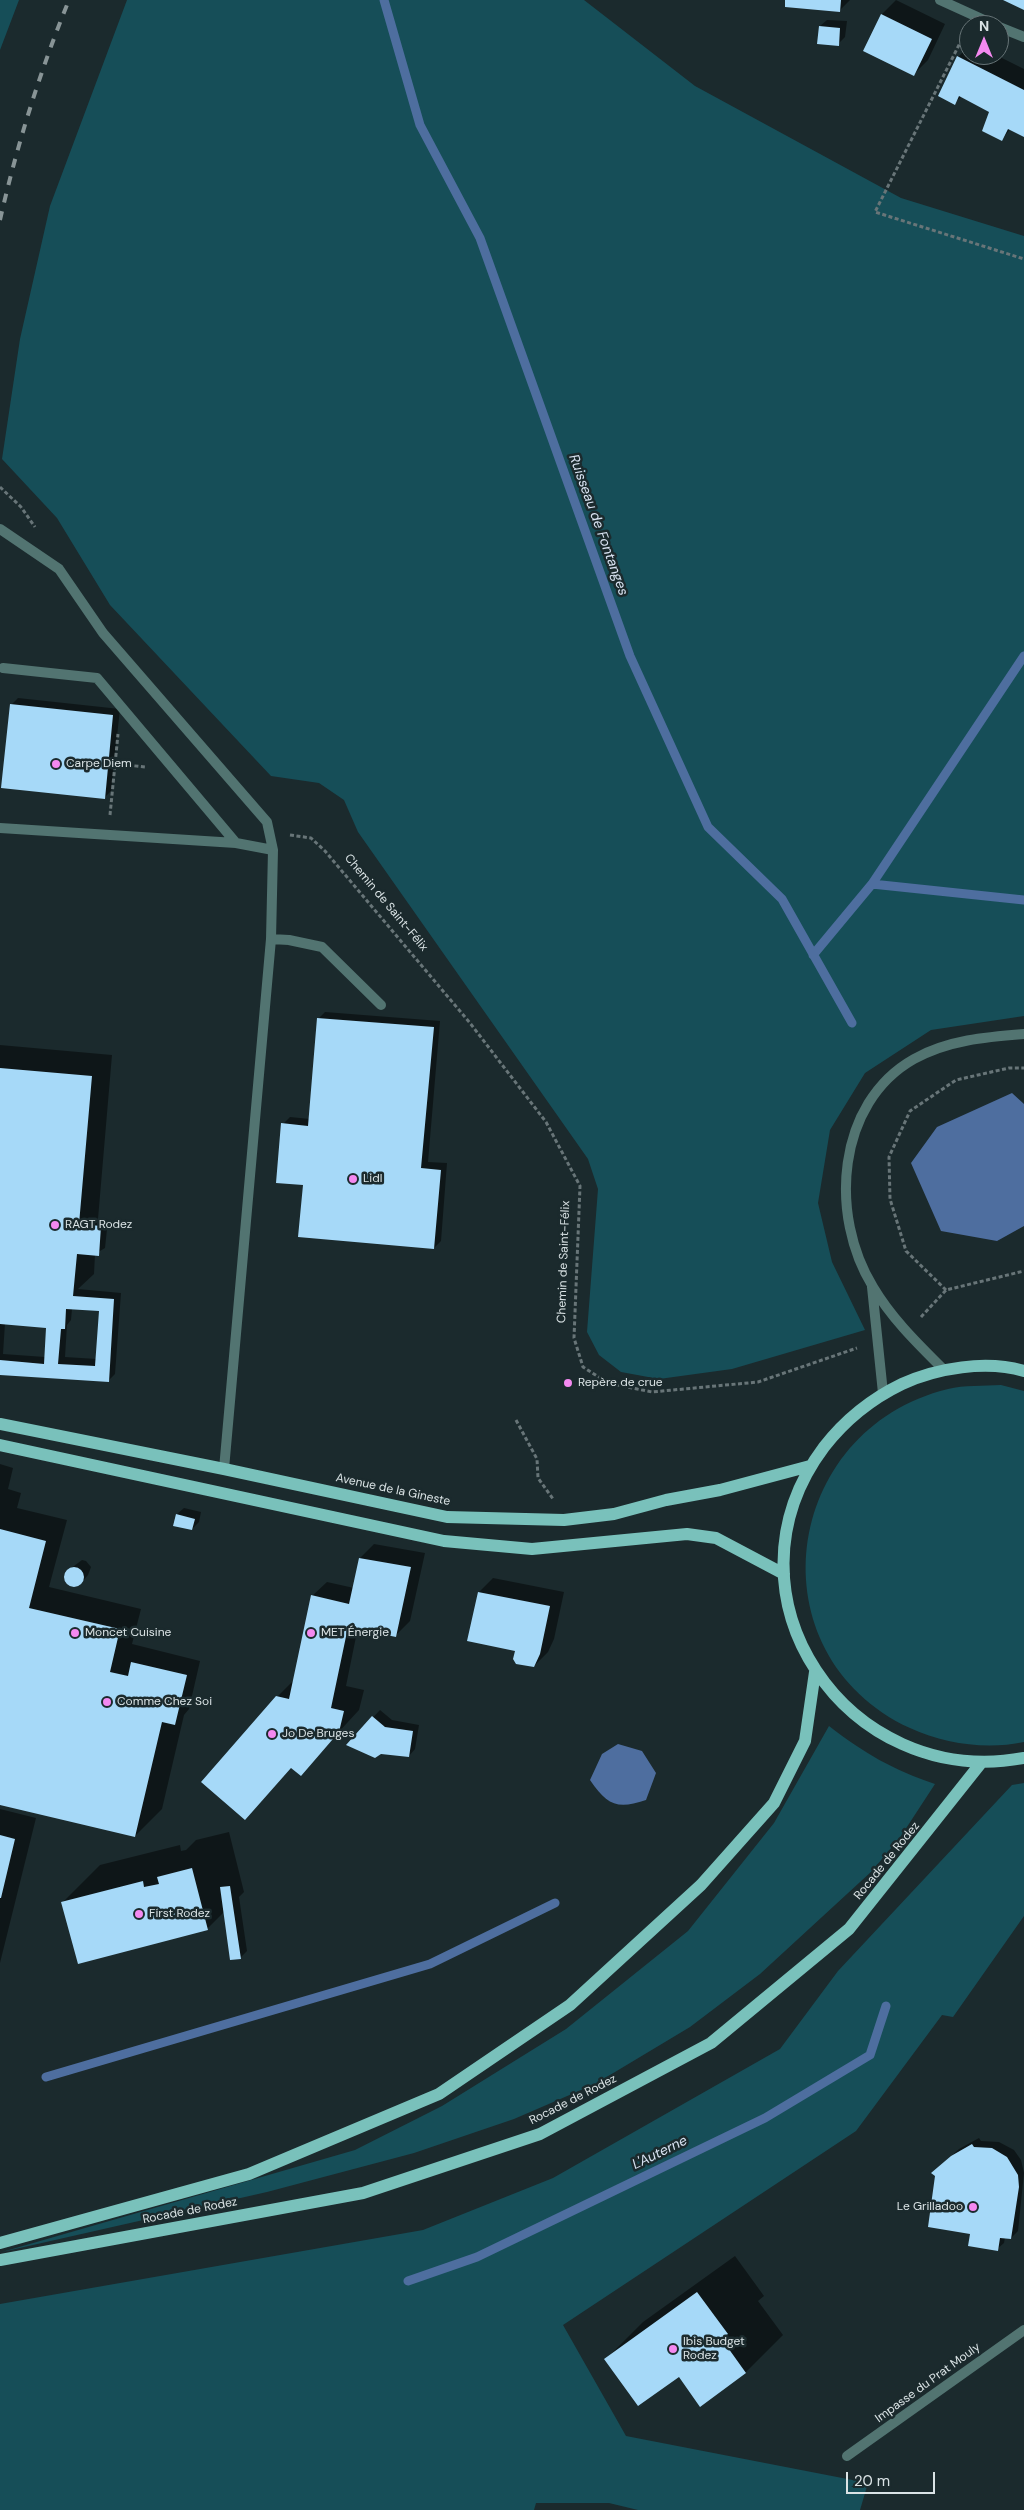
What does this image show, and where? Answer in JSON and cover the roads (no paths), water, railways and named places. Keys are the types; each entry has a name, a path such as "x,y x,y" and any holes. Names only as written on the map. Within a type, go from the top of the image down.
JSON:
{"main road":[{"path":"1024,1371 982,1366 944,1370 913,1379 883,1393 842,1425 810,1466 795,1500 786,1536 784,1574 789,1608 799,1641 815,1672 847,1710 887,1738 932,1756 981,1763 1024,1758"},
{"name":"Avenue de la Gineste","path":"0,1424 224,1469 447,1517 564,1520 614,1514 720,1490 810,1466"},
{"path":"0,1445 444,1541 532,1549 687,1534 716,1538 784,1574"},
{"name":"Rocade de Rodez","path":"0,2243 249,2174 285,2159 439,2094 570,2005 702,1886 774,1803 805,1741 815,1672"},
{"name":"Rocade de Rodez","path":"0,2260 363,2193 540,2134 711,2043 849,1929 981,1763"}],"street":[{"path":"940,0 971,15"},
{"path":"1009,31 1024,37"},
{"path":"0,529 59,569 104,633 267,822 270,831 273,850 271,939 224,1469"},
{"path":"3,668 97,678 236,843"},
{"path":"0,828 236,843 273,850"},
{"path":"271,939 289,940 322,947 381,1005"},
{"path":"944,1370 904,1331 872,1286 854,1246 845,1200 846,1172 851,1142 866,1110 884,1080 914,1059 950,1043 985,1037 1024,1034"},
{"path":"872,1286 883,1393"},
{"name":"Impasse du Prat Mouly","path":"847,2456 1024,2330"}],"water":[{"path":"1012,1093 1024,1104 1024,1226 997,1241 941,1231 911,1163 937,1127"},
{"path":"618,1744 642,1751 656,1773 646,1800 627,1805 614,1803 602,1795 590,1780 602,1754"}],"waterway":[{"name":"Ruisseau de Fontanges","path":"384,0 420,125 480,238 630,656 708,827 782,899 852,1023"},
{"path":"813,955 872,884 1024,656"},
{"path":"872,884 1024,900"},
{"path":"46,2077 430,1964 555,1903"},
{"name":"L'Auterne","path":"408,2281 477,2257 765,2118 870,2055 886,2006"}],"railway":[{"path":"0,220 30,108 69,0"}],"place":[{"name":"Carpe Diem","path":"56,764"},
{"name":"Lidl","path":"353,1179"},
{"name":"RAGT Rodez","path":"55,1225"},
{"name":"Repère de crue","path":"568,1383"},
{"name":"Moncet Cuisine","path":"75,1633"},
{"name":"MET Énergie","path":"311,1633"},
{"name":"Comme Chez Soi","path":"107,1702"},
{"name":"Jo De Bruges","path":"272,1734"},
{"name":"First Rodez","path":"139,1914"},
{"name":"Le Grilladoo","path":"973,2207"},
{"name":"Ibis Budget Rodez","path":"673,2349"}]}
